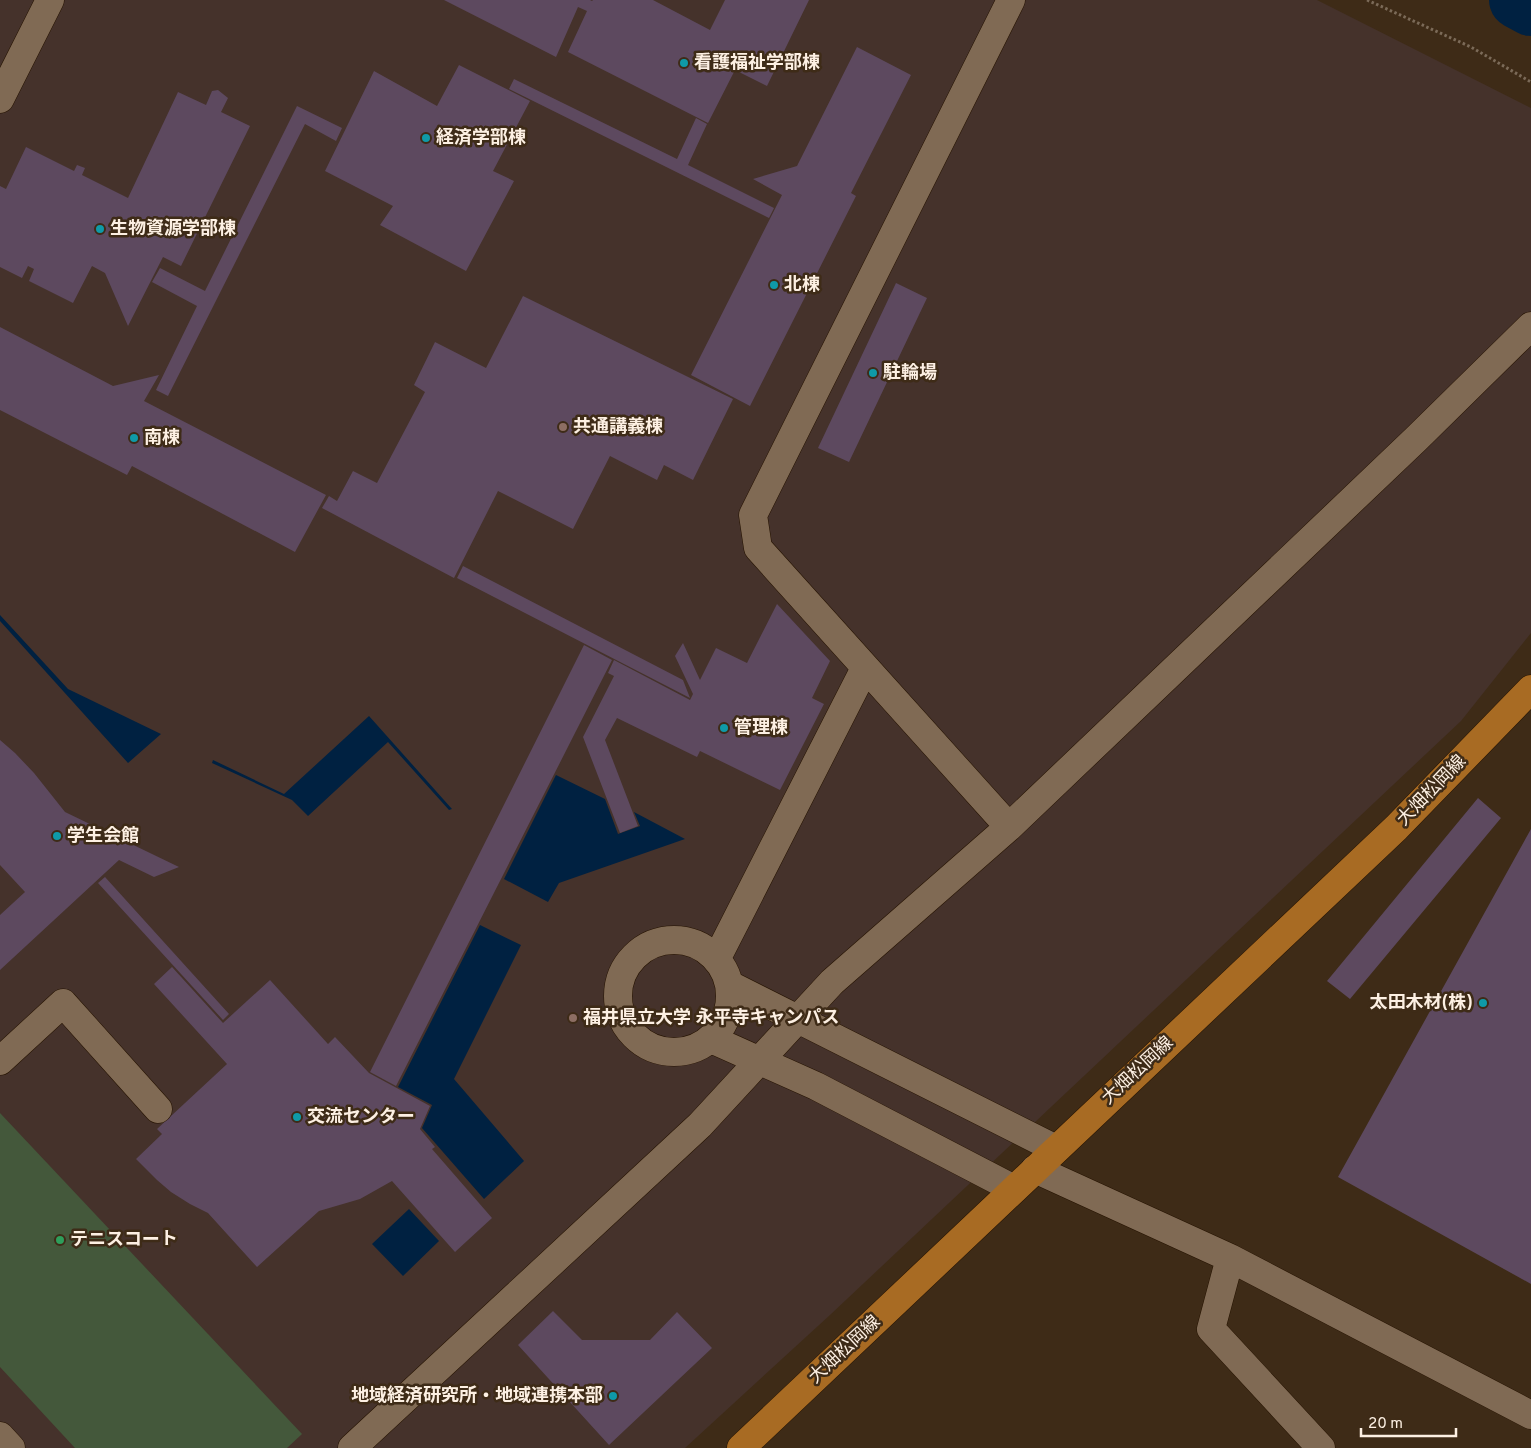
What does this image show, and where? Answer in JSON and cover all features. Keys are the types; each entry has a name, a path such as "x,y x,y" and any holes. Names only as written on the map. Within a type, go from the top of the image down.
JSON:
{"main road":[{"name":"大畑松岡線","path":"741,1448 1396,828 1531,689"}],"street":[{"path":"0,99 50,0"},
{"path":"1009,828 758,548 753,515 1011,0"},
{"path":"352,1448 700,1125 832,982 1009,828 1531,326"},
{"path":"716,958 866,668"},
{"path":"673,940 693,943 716,958 730,986 730,1005 724,1024 711,1039 694,1049 675,1053 651,1048 635,1037 622,1016 618,996 625,968 638,953 654,944 673,940"},
{"path":"730,986 1056,1149"},
{"path":"0,1061 63,1003 158,1109"},
{"path":"711,1039 816,1086 1014,1188"},
{"path":"1035,1169 1230,1258 1531,1415"},
{"path":"1230,1258 1211,1329 1321,1448"},
{"path":"0,1436 11,1448"}],"path":[{"path":"1367,0 1471,47 1531,82"}],"shaded area":[{"name":"福井県立大学 永平寺キャンパス","path":"0,0 1317,0 1531,108 1531,633 1461,721 830,1315 685,1448 0,1448"}],"green space":[{"name":"テニスコート","path":"0,1113 302,1434 287,1448 75,1448 0,1367"}],"water":[{"path":"0,615 68,689 161,734 128,763 0,621"},
{"path":"369,716 452,809 449,810 388,742 308,816 292,800 212,763 213,760 284,794"},
{"path":"556,775 605,799 618,834 640,826 634,812 685,839 559,883 548,902 504,879"},
{"path":"480,925 521,945 454,1079 524,1161 484,1199 422,1128 432,1105 398,1087"},
{"path":"409,1209 439,1241 403,1276 372,1244"}],"building":[{"name":"看護福祉学部棟","path":"444,0 653,0 710,30 725,0 809,0 767,86 735,70 708,123 568,52 587,11 578,7 556,57"},
{"name":"北棟","path":"857,47 911,75 851,193 856,196 750,406 691,375 782,195 753,179 797,166"},
{"name":"経済学部棟","path":"459,65 530,101 493,171 514,181 466,271 380,225 393,206 325,171 374,71 437,106"},
{"path":"514,79 677,159 696,118 707,124 688,165 774,208 769,218 509,89"},
{"name":"生物資源学部棟","path":"218,90 228,98 221,112 250,126 181,266 163,257 128,326 105,273 92,266 73,303 29,281 34,269 28,266 22,278 0,267 0,186 6,189 26,147 74,171 77,165 85,168 82,175 128,198 178,92 206,105 212,91"},
{"path":"297,106 342,128 336,141 305,124 168,396 156,390 197,306 152,282 160,268 205,291"},
{"name":"駐輪場","path":"896,283 927,298 849,462 818,448"},
{"name":"共通講義棟","path":"523,296 733,399 693,480 664,465 657,480 610,456 573,529 498,491 454,578 322,508 329,496 337,501 353,471 377,483 425,392 414,385 435,342 486,368"},
{"name":"南棟","path":"0,327 113,386 159,375 144,401 326,495 295,552 132,466 127,475 0,410"},
{"path":"463,566 683,680 690,698 457,578"},
{"name":"管理棟","path":"777,604 830,661 812,698 824,704 780,790 700,751 697,757 617,718 605,740 638,826 620,833 583,737 614,676 608,673 614,660 690,700 693,694 675,656 683,643 700,680 716,648 747,663"},
{"path":"584,645 612,660 396,1086 370,1072"},
{"name":"学生会館","path":"0,740 34,773 65,812 179,867 154,877 119,860 0,970 0,915 25,892 0,865"},
{"path":"1478,798 1501,818 1350,999 1327,981"},
{"name":"太田木材(株)","path":"1531,829 1531,1284 1338,1177"},
{"path":"105,877 229,1014 223,1020 98,883"},
{"name":"交流センター","path":"172,967 223,1023 270,980 328,1044 335,1037 369,1073 430,1106 420,1129 435,1147 432,1149 492,1218 455,1252 392,1181 360,1199 319,1211 257,1267 208,1213 171,1192 136,1159 162,1134 157,1129 227,1064 154,984"},
{"name":"地域経済研究所・地域連携本部","path":"553,1311 582,1340 650,1340 677,1312 712,1348 609,1445 518,1345"}],"waterway":[{"path":"1518,0 1531,7"}],"place":[{"name":"看護福祉学部棟","path":"684,63"},
{"name":"経済学部棟","path":"426,138"},
{"name":"生物資源学部棟","path":"100,229"},
{"name":"北棟","path":"774,285"},
{"name":"駐輪場","path":"873,373"},
{"name":"共通講義棟","path":"563,427"},
{"name":"南棟","path":"134,438"},
{"name":"管理棟","path":"724,728"},
{"name":"学生会館","path":"57,836"},
{"name":"太田木材(株)","path":"1483,1003"},
{"name":"福井県立大学 永平寺キャンパス","path":"573,1018"},
{"name":"交流センター","path":"297,1117"},
{"name":"テニスコート","path":"60,1240"},
{"name":"地域経済研究所・地域連携本部","path":"613,1396"}]}
